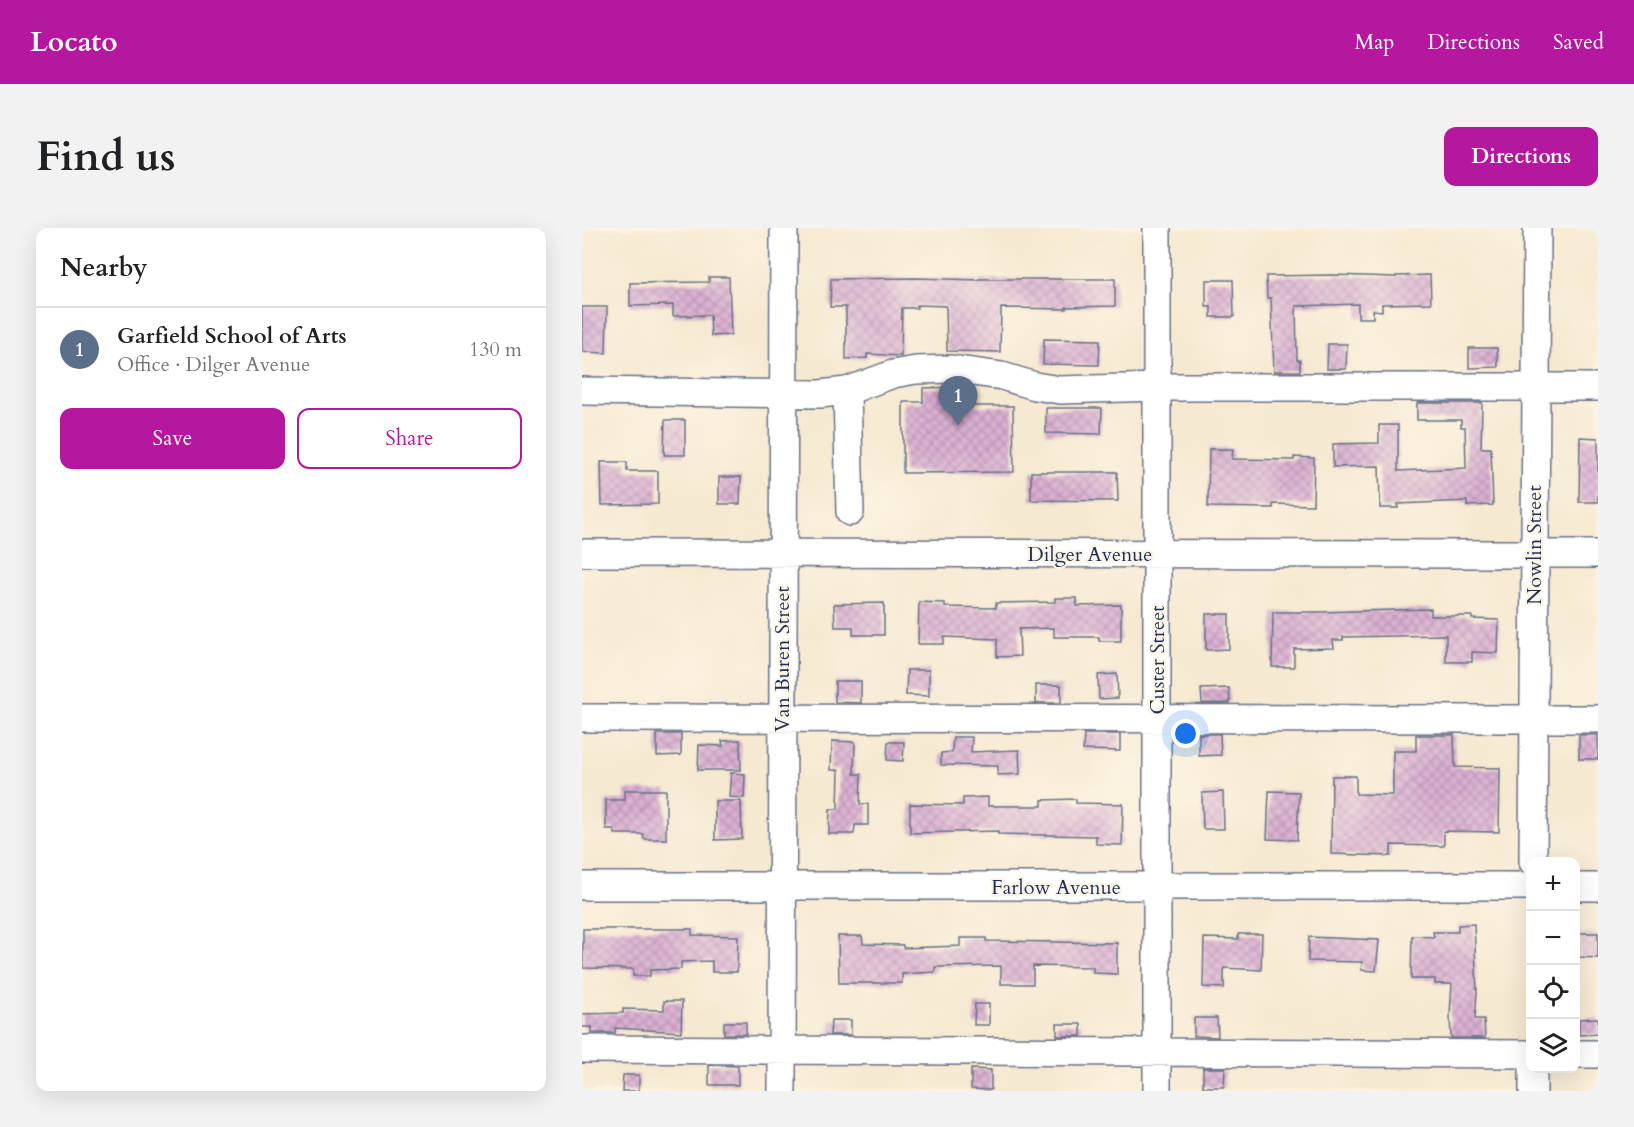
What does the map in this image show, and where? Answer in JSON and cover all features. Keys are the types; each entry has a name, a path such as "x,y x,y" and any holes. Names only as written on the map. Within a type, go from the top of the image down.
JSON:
{"street":[{"name":"Van Buren Street","path":"782,1091 784,228"},
{"name":"Custer Street","path":"1157,228 1157,1091"},
{"name":"Nowlin Street","path":"1533,857 1537,228"},
{"path":"582,391 784,394 847,391 893,374 940,369 1002,376 1035,386 1060,390 1157,387 1598,387"},
{"path":"847,391 850,512"},
{"name":"Dilger Avenue","path":"582,553 1598,554"},
{"path":"582,718 782,720 1598,719"},
{"name":"Farlow Avenue","path":"582,886 1526,886"},
{"path":"1580,886 1598,887"},
{"path":"582,1049 1526,1054"},
{"path":"1580,1054 1598,1054"},
{"path":"1533,1073 1533,1091"}],"building":[{"path":"1430,275 1431,303 1382,304 1382,311 1373,310 1373,318 1358,318 1358,304 1296,306 1297,360 1300,360 1300,371 1274,371 1271,298 1267,298 1266,276 1396,277"},
{"path":"709,277 729,277 731,335 711,336 710,315 673,316 673,305 630,306 630,283 709,282"},
{"path":"831,279 1115,279 1115,306 1066,307 1066,309 1001,308 1000,352 947,351 946,306 917,305 917,308 902,308 901,356 867,354 867,358 846,359 846,307 830,307"},
{"path":"1206,280 1233,280 1234,317 1211,317 1211,307 1206,307"},
{"path":"582,307 607,307 606,353 582,352"},
{"path":"1044,339 1100,340 1099,365 1043,364"},
{"path":"1328,344 1347,344 1346,369 1327,369"},
{"path":"1469,348 1497,348 1498,367 1469,368"},
{"path":"964,387 964,406 1013,406 1014,472 903,473 903,402 923,402 923,388"},
{"path":"1417,403 1482,403 1481,448 1491,448 1493,505 1467,506 1467,501 1398,504 1398,508 1380,508 1379,466 1333,467 1333,444 1379,443 1379,425 1398,425 1398,471 1466,468 1465,427 1461,427 1461,420 1417,420"},
{"path":"1046,408 1102,408 1101,434 1046,433"},
{"path":"665,420 685,420 685,455 664,455"},
{"path":"1580,437 1598,438 1598,502 1579,502"},
{"path":"1209,449 1233,449 1232,459 1314,458 1313,505 1273,504 1273,508 1208,507"},
{"path":"601,462 627,462 627,471 658,471 658,504 602,505"},
{"path":"1031,472 1117,472 1118,501 1031,500"},
{"path":"719,477 741,477 740,504 719,504"},
{"path":"1055,598 1077,598 1077,606 1121,605 1121,641 1099,641 1099,637 1054,637 1054,628 1019,629 1020,656 997,657 997,639 944,637 944,644 918,644 919,602 945,603 945,607 996,608 996,603 1055,602"},
{"path":"884,603 884,635 853,635 853,627 835,627 834,604"},
{"path":"1431,609 1431,616 1472,616 1472,619 1499,620 1498,653 1472,652 1472,662 1446,662 1446,635 1343,637 1343,640 1333,640 1334,648 1294,649 1294,667 1272,667 1273,612"},
{"path":"1206,614 1229,614 1229,649 1206,650"},
{"path":"907,670 929,670 929,696 906,695"},
{"path":"1117,674 1118,698 1099,699 1098,675"},
{"path":"835,681 861,681 861,703 835,702"},
{"path":"1036,685 1061,685 1061,703 1036,703"},
{"path":"1229,688 1230,703 1202,703 1201,689"},
{"path":"657,734 681,734 681,755 657,756"},
{"path":"1084,734 1120,734 1120,751 1083,750"},
{"path":"1199,734 1220,734 1221,755 1199,756"},
{"path":"1416,735 1454,735 1455,767 1500,768 1499,832 1444,831 1444,846 1391,845 1391,856 1331,854 1332,776 1356,776 1356,794 1393,795 1393,751 1416,751"},
{"path":"1579,735 1598,735 1598,759 1579,759"},
{"path":"953,737 972,737 971,752 1019,750 1020,774 998,775 998,766 941,765 941,753 952,752"},
{"path":"740,740 741,770 698,770 699,745 723,746 722,741"},
{"path":"832,741 855,742 854,774 861,774 860,804 868,804 868,825 855,825 854,834 829,834 830,809 838,809 839,770 831,770"},
{"path":"888,742 904,742 903,761 887,760"},
{"path":"731,773 745,774 744,798 729,797"},
{"path":"625,790 666,790 666,839 644,839 643,834 615,834 614,829 606,829 606,800 625,800"},
{"path":"1269,791 1299,792 1297,840 1267,839"},
{"path":"1223,792 1224,829 1203,829 1202,793"},
{"path":"988,797 988,806 1042,806 1042,800 1076,799 1076,803 1123,804 1122,845 1096,844 1096,836 998,834 998,831 910,833 910,804 963,805 963,798"},
{"path":"715,801 741,801 742,839 715,840"},
{"path":"1474,924 1477,993 1475,1019 1484,1019 1485,1038 1451,1038 1452,984 1435,984 1435,979 1411,979 1412,936 1434,937 1433,932 1458,932 1458,925"},
{"path":"583,929 692,929 692,935 738,936 737,972 712,972 712,961 681,962 681,969 650,970 650,976 633,976 633,969 583,968"},
{"path":"1580,933 1598,933 1598,958 1580,957"},
{"path":"1238,934 1262,934 1261,970 1224,968 1224,988 1203,987 1204,938 1238,939"},
{"path":"838,936 862,936 863,944 903,945 903,948 960,946 960,938 986,938 986,941 1117,943 1117,974 1093,973 1093,967 1033,966 1033,984 1001,984 1001,966 935,967 935,972 902,974 902,983 839,983"},
{"path":"1309,937 1379,940 1376,971 1361,970 1362,962 1308,961"},
{"path":"664,1001 682,1001 681,1032 615,1028 615,1033 592,1033 592,1027 582,1027 582,1014 623,1013 623,1009 664,1010"},
{"path":"975,1004 989,1004 989,1025 974,1025"},
{"path":"1194,1018 1217,1018 1218,1037 1194,1036"},
{"path":"1598,1018 1598,1034 1580,1035 1580,1019"},
{"path":"831,1020 851,1020 851,1035 830,1035"},
{"path":"724,1022 746,1022 746,1034 724,1034"},
{"path":"1057,1024 1081,1024 1081,1036 1057,1036"},
{"path":"709,1065 738,1066 738,1085 709,1085"},
{"path":"1203,1068 1225,1068 1224,1087 1203,1087"},
{"path":"971,1069 991,1070 991,1090 971,1089"},
{"path":"623,1075 639,1075 639,1091 622,1091"}],"place":[{"name":"Garfield School of Arts","path":"958,426"}]}
